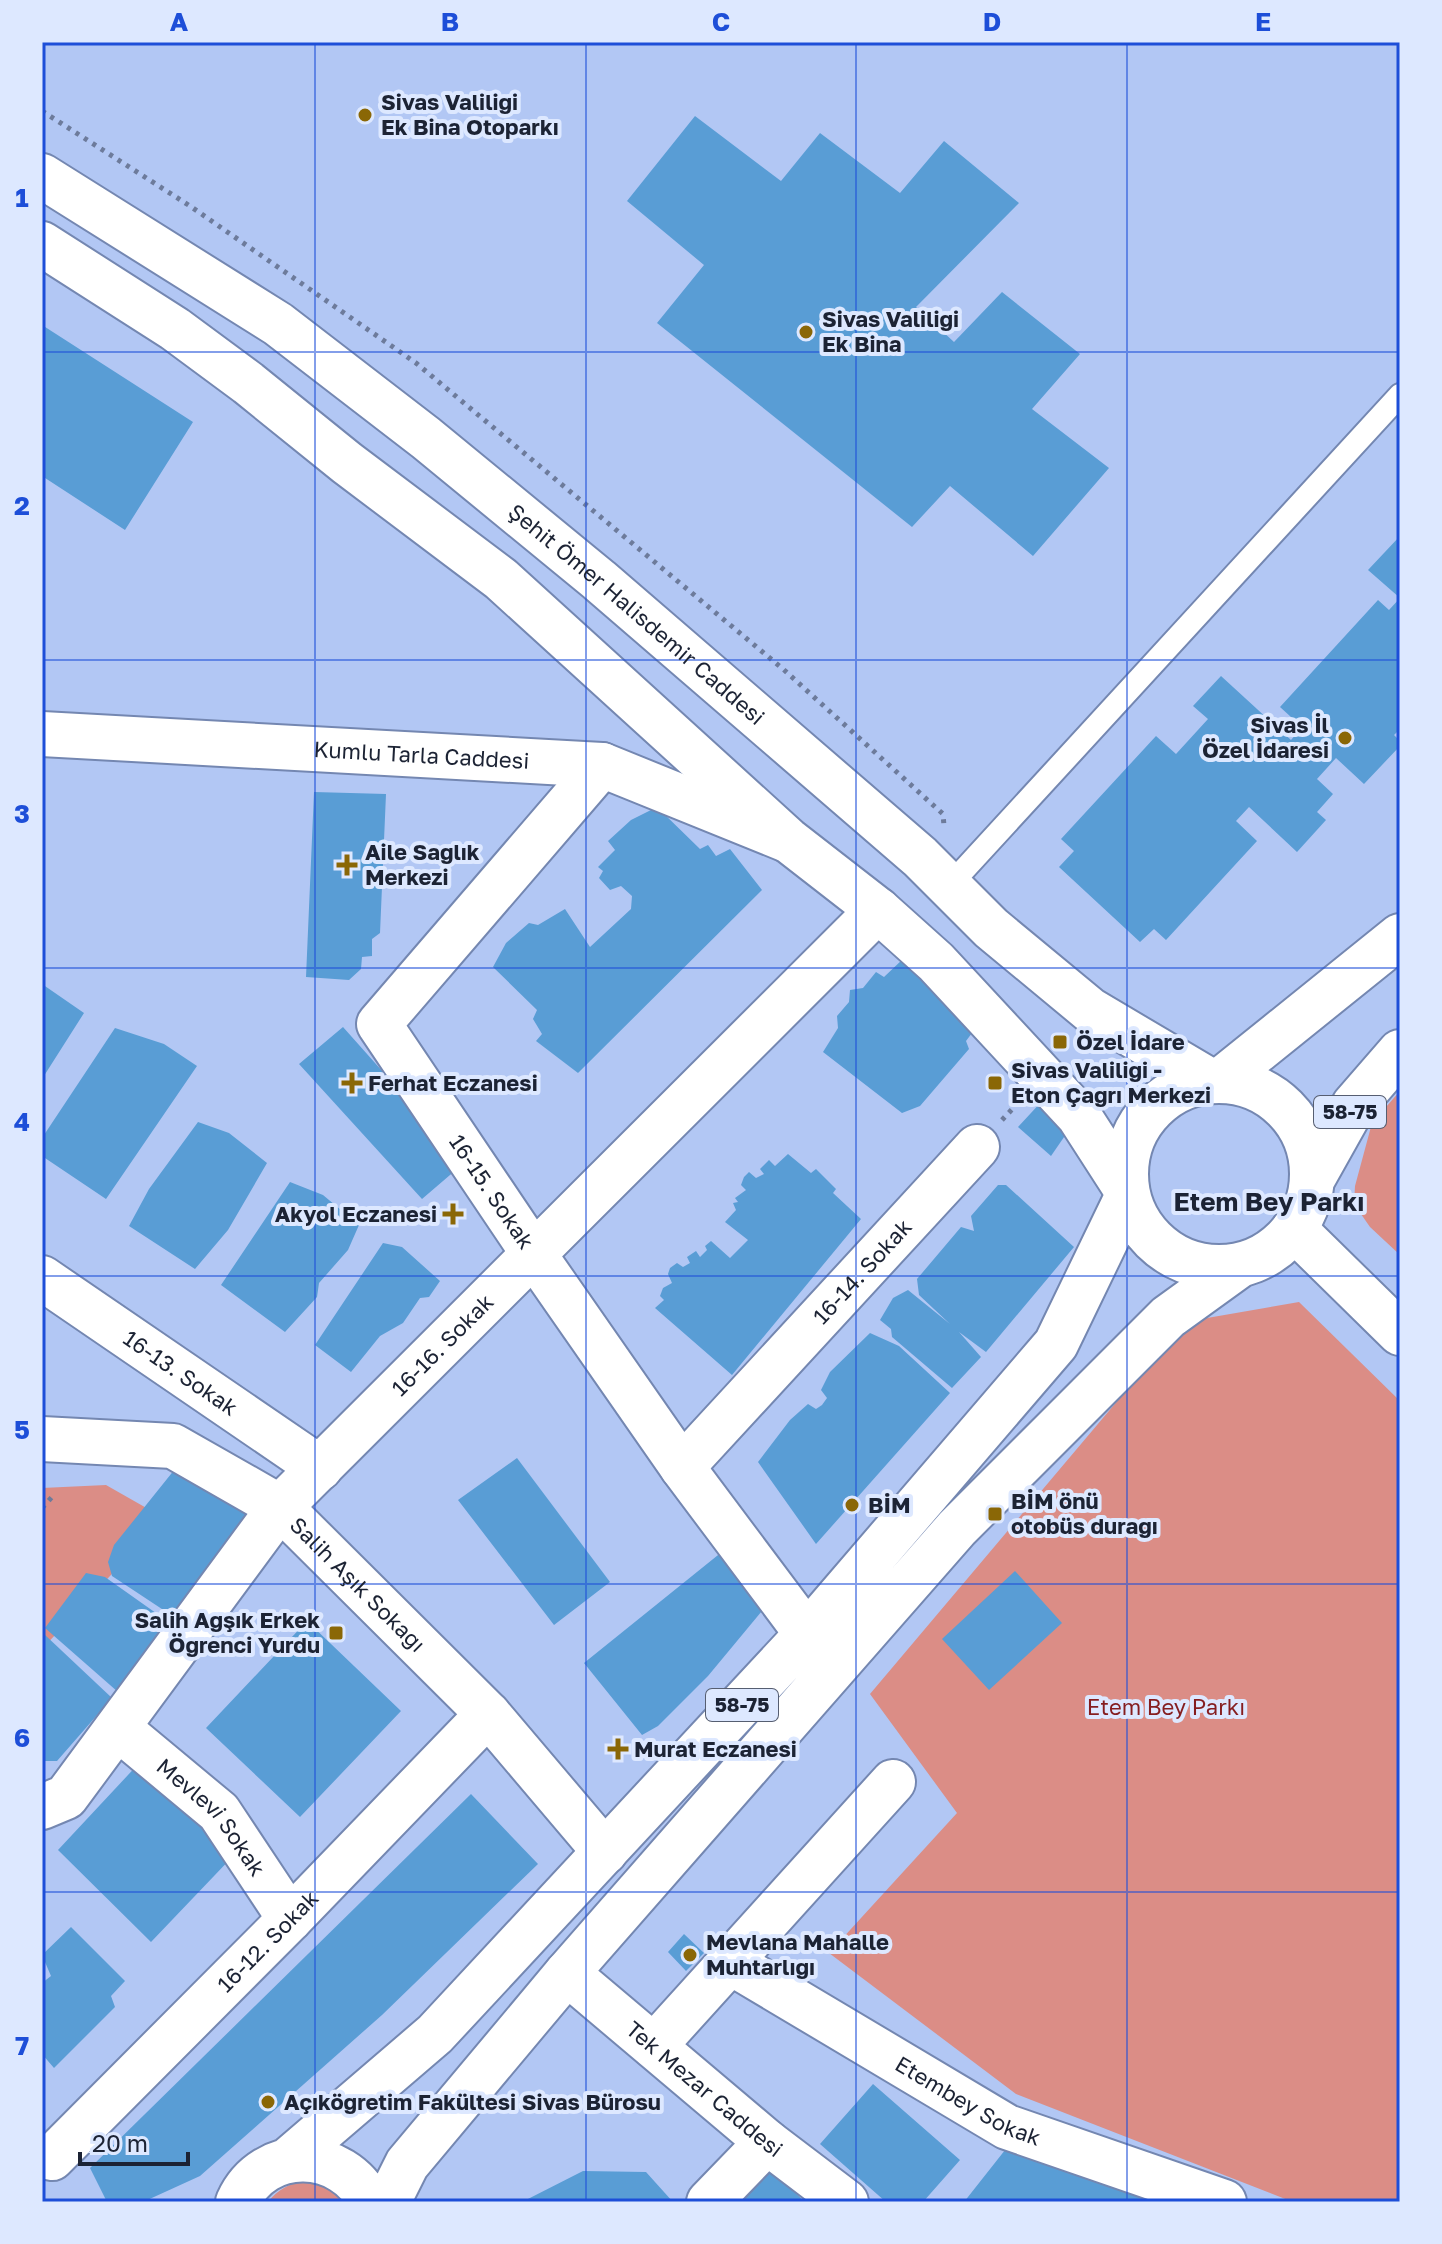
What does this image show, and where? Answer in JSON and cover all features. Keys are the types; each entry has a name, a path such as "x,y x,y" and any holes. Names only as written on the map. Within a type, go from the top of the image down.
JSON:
{"street":[{"name":"Şehit Ömer Halisdemir Caddesi","path":"42,176 278,324 426,438 599,580 908,847 991,928 1090,1010 1215,1081"},
{"path":"42,244 187,338 501,579 788,840 878,910 936,962 1079,1116 1127,1192 1138,1222 1157,1245 1182,1260 1211,1267 1240,1265 1261,1257 1279,1245 1294,1229 1306,1205 1312,1180 1309,1150 1296,1122 1276,1100 1249,1086 1215,1081 1180,1089 1155,1106 1136,1130 1126,1159 1127,1192"},
{"name":"Kumlu Tarla Caddesi","path":"42,734 602,765 788,840"},
{"name":"16-15. Sokak","path":"602,765 379,1024 682,1467 807,1634"},
{"name":"16-16. Sokak","path":"42,1807 66,1797 280,1507 878,910"},
{"path":"1215,1081 1400,936"},
{"name":"58-75","path":"1312,1180 1354,1105 1400,1052"},
{"name":"16-14. Sokak","path":"682,1467 977,1147"},
{"name":"58-75","path":"287,2161 435,2034 807,1634 1056,1344 1127,1192"},
{"path":"1294,1229 1400,1333"},
{"name":"58-75","path":"388,2202 407,2164 567,1973 957,1528 1168,1317 1240,1265"},
{"name":"16-13. Sokak","path":"42,1278 320,1468"},
{"name":"Salih Aşık Sokağı","path":"42,1439 173,1446 280,1507 488,1714 605,1852"},
{"name":"16-12. Sokak","path":"42,2156 52,2158 488,1714"},
{"name":"Mevlevi Sokak","path":"118,1728 219,1812 290,1919"},
{"path":"654,2046 893,1782"},
{"name":"Etembey Sokak","path":"730,1962 1007,2127 1224,2202"},
{"name":"Tek Mezar Caddesi","path":"567,1973 767,2142 846,2202"},
{"path":"709,2202 767,2142"},
{"path":"236,2201 264,2170 287,2161 315,2159 341,2168 361,2187 370,2202"}],"lane":[{"path":"949,886 1400,395"}],"path":[{"path":"977,1147 1042,1076"},
{"path":"42,1508 52,1497"}],"green space":[{"path":"1400,1091 1400,1255 1370,1227 1354,1204 1355,1186 1372,1123"},
{"name":"Etem Bey Parkı","path":"1299,1302 1400,1401 1400,2202 1293,2202 1016,2094 829,1953 957,1813 870,1694 1184,1322"},
{"path":"106,1485 164,1518 42,1649 42,1488"},
{"path":"306,2180 328,2187 345,2202 268,2202 284,2188"}],"building":[{"name":"Sivas Valiliği Ek Bina","path":"695,116 781,181 820,133 900,193 944,141 1019,203 916,307 954,342 1002,292 1080,354 1032,409 1109,468 1033,556 950,486 912,527 657,323 704,265 627,201"},
{"path":"42,325 193,422 125,530 42,476"},
{"path":"1400,536 1400,598 1368,570"},
{"name":"Sivas İl Özel İdaresi","path":"1400,598 1400,729 1394,735 1400,746 1364,784 1336,758 1317,779 1333,794 1317,812 1326,820 1297,852 1249,807 1236,821 1257,841 1166,940 1154,929 1140,942 1059,867 1074,851 1061,839 1156,736 1176,754 1208,719 1193,706 1221,676 1291,740 1302,727 1280,707 1378,600 1389,610"},
{"name":"Aile Sağlık Merkezi","path":"314,792 386,794 380,933 372,939 372,956 362,957 361,969 349,980 306,977"},
{"path":"657,807 700,849 708,845 716,856 730,849 762,890 578,1073 536,1041 542,1034 533,1019 537,1010 493,967 506,943 529,923 538,925 565,909 590,947 631,909 632,896 621,886 610,890 599,878 603,871 598,867 615,850 608,841 631,820"},
{"path":"903,959 978,1025 966,1041 969,1049 920,1106 902,1113 823,1052 838,1028 837,1016 849,1002 850,990 863,988 876,972 884,977"},
{"path":"42,984 84,1013 42,1079"},
{"path":"343,1027 464,1163 422,1199 299,1064"},
{"path":"115,1028 164,1044 197,1066 106,1199 42,1156 42,1138"},
{"path":"1043,1100 1073,1124 1051,1156 1018,1127"},
{"path":"198,1122 229,1133 267,1163 228,1230 195,1269 129,1226 149,1189"},
{"path":"788,1154 811,1173 816,1169 836,1189 833,1193 861,1219 732,1375 655,1308 664,1300 660,1296 663,1288 672,1283 668,1274 670,1268 677,1263 683,1267 690,1263 687,1257 696,1251 700,1257 711,1241 730,1258 748,1240 725,1222 736,1210 733,1203 738,1202 735,1198 746,1190 741,1185 744,1177 749,1172 756,1178 764,1174 760,1169 769,1160 775,1166"},
{"path":"290,1182 323,1195 359,1225 348,1250 319,1283 317,1297 285,1332 221,1285"},
{"path":"998,1185 1006,1185 1074,1247 986,1352 959,1332 981,1357 952,1388 892,1337 891,1329 880,1320 893,1298 908,1290 950,1324 919,1295 917,1279 961,1227 974,1231 971,1216"},
{"path":"383,1243 402,1247 440,1281 429,1297 420,1298 403,1323 380,1336 351,1372 315,1345"},
{"path":"870,1333 899,1346 950,1393 816,1544 758,1462 790,1420 808,1404 816,1409 822,1405 827,1398 821,1390 830,1372"},
{"path":"517,1458 610,1582 554,1625 458,1500"},
{"path":"175,1469 263,1512 174,1617 112,1576 108,1562 114,1545"},
{"path":"728,1547 771,1600 708,1676 658,1726 642,1735 584,1663"},
{"path":"1015,1571 1062,1623 989,1690 942,1639"},
{"path":"86,1573 105,1577 170,1623 118,1692 45,1628"},
{"path":"307,1621 401,1711 300,1817 206,1728"},
{"path":"42,1634 112,1698 57,1761 42,1761"},
{"path":"142,1760 235,1854 151,1942 58,1850"},
{"path":"471,1794 538,1864 382,2015 200,2176 143,2202 107,2202 90,2168"},
{"path":"71,1927 125,1981 111,1996 115,2007 54,2068 42,2054 42,1983 51,1976 42,1955"},
{"path":"684,1934 704,1953 686,1971 668,1952"},
{"path":"873,2084 960,2160 923,2202 886,2202 820,2144"},
{"path":"1009,2145 1161,2202 964,2202"},
{"path":"769,2168 805,2202 734,2202"},
{"path":"583,2171 646,2172 673,2202 522,2202"}],"place":[{"name":"Sivas Valiliği Ek Bina Otoparkı","path":"365,115"},
{"name":"Sivas Valiliği Ek Bina","path":"806,332"},
{"name":"Sivas İl Özel İdaresi","path":"1345,738"},
{"name":"Aile Sağlık Merkezi","path":"347,865"},
{"name":"Özel İdare","path":"1060,1042"},
{"name":"Ferhat Eczanesi","path":"352,1083"},
{"name":"Sivas Valiliği - Eton Çağrı Merkezi","path":"995,1083"},
{"name":"Akyol Eczanesi","path":"453,1214"},
{"name":"BİM","path":"852,1505"},
{"name":"BİM önü otobüs durağı","path":"995,1514"},
{"name":"Salih Ağşık Erkek Öğrenci Yurdu","path":"336,1633"},
{"name":"Murat Eczanesi","path":"618,1749"},
{"name":"Mevlana Mahalle Muhtarlığı","path":"690,1955"},
{"name":"Açıköğretim Fakültesi Sivas Bürosu","path":"268,2102"}],"district":[{"name":"Etem Bey Parkı","path":"1269,1202"}]}
